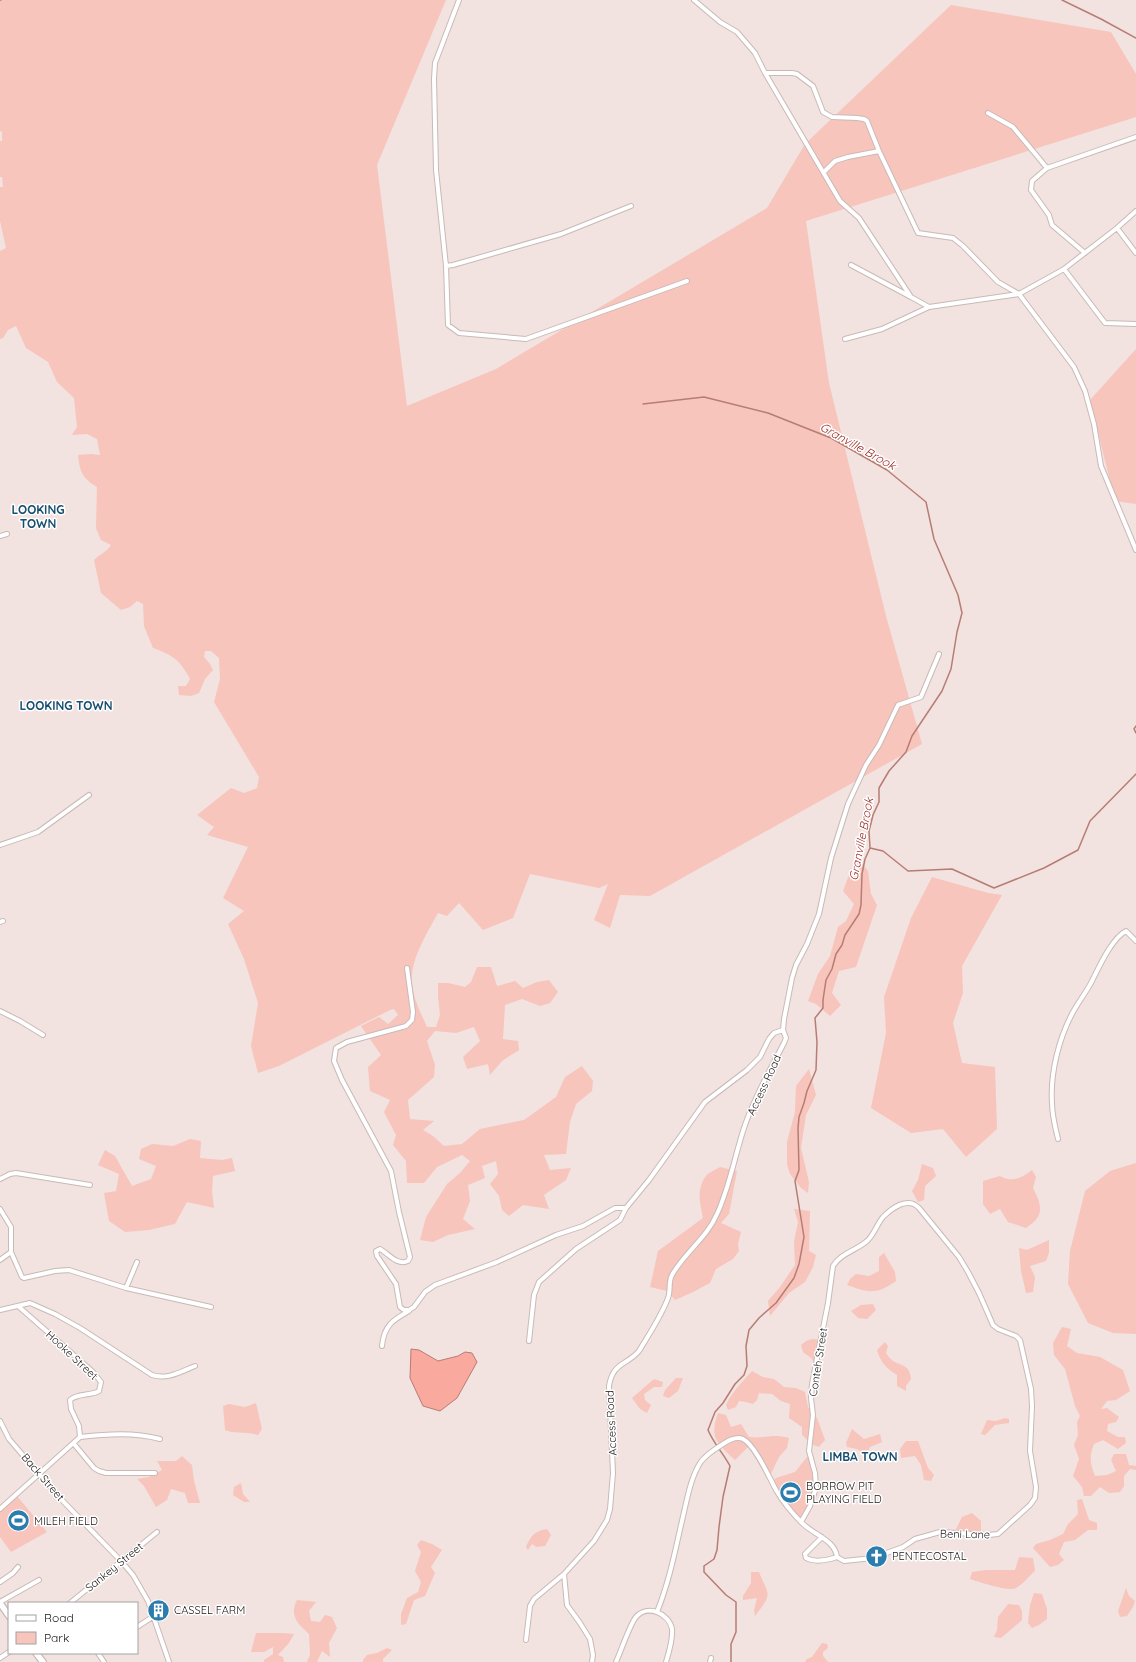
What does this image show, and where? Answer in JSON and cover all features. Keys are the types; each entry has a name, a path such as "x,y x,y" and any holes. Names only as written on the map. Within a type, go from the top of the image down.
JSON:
{"street":[{"path":"459,0 435,63 434,79 436,170 446,266 448,325 459,333 526,339 687,281"},
{"path":"694,0 720,22 737,32 755,53 765,73 840,201 859,218 911,297"},
{"path":"765,73 797,74 813,86 823,112 832,117 864,119 867,121 879,151 918,232 953,238 963,246 998,282 1019,294 1074,367 1085,391 1094,424 1101,466 1136,550"},
{"path":"988,113 1013,127 1047,168"},
{"path":"1085,253 1052,225 1048,215 1031,190 1032,181 1047,168 1136,137"},
{"path":"824,172 835,161 879,151"},
{"path":"446,266 561,234 631,206"},
{"path":"845,339 882,329 929,307 1019,294 1064,269 1117,228 1136,211"},
{"path":"1117,228 1136,253"},
{"path":"851,265 929,307"},
{"path":"1064,269 1105,323 1136,324"},
{"path":"0,536 7,534"},
{"path":"783,1030 786,1006 794,972 819,914 831,858 848,804 866,764 879,745 898,705 921,697 940,654"},
{"path":"0,845 38,832 89,795"},
{"path":"1058,1139 1052,1102 1056,1063 1060,1046 1073,1013 1109,950 1124,931 1127,931 1136,941"},
{"path":"407,968 413,1012 412,1020 406,1026 347,1042 336,1048 334,1061 342,1080 391,1171 410,1257 408,1261 401,1263 380,1250 376,1251 377,1256 396,1284 400,1307 404,1310 410,1310"},
{"path":"0,1011 43,1035"},
{"name":"Access Road","path":"526,1640 530,1606 534,1599 564,1574 594,1542 607,1520 610,1509 613,1473 609,1386 611,1378 618,1366 639,1351 664,1308 670,1293 671,1276 717,1216 738,1155 745,1125 763,1082 786,1038 783,1030 774,1033 769,1039 760,1057 747,1070 705,1102 649,1180 626,1208 620,1220 576,1249 539,1282 534,1295 529,1341"},
{"path":"0,1179 10,1174 16,1174 90,1185"},
{"name":"Beni Lane","path":"822,1537 805,1554 806,1558 809,1560 837,1557 844,1561 873,1558 903,1547 915,1539 940,1532 989,1535 998,1534 1030,1505 1035,1498 1036,1487 1030,1451 1032,1406 1031,1389 1022,1344 1018,1337 992,1325 979,1293 968,1272 959,1258 916,1204 904,1202 893,1208 882,1218 868,1240"},
{"path":"382,1346 383,1336 388,1326 394,1320 414,1308 426,1292 435,1285 497,1262 556,1235 583,1226 615,1208 626,1208"},
{"path":"0,1209 11,1227 11,1252 22,1277 24,1278 69,1270 126,1288 210,1307"},
{"name":"Conteh Street","path":"801,1522 810,1506 816,1488 815,1473 809,1451 813,1416 811,1398 812,1384 828,1304 833,1266 835,1262 846,1253 868,1240"},
{"path":"0,1260 11,1252"},
{"path":"126,1288 137,1262"},
{"name":"Hooke Street","path":"18,1306 30,1303 55,1314 80,1328 152,1375 165,1378 195,1366"},
{"path":"0,1310 18,1306"},
{"name":"Hooke Street","path":"18,1306 93,1372 101,1382 99,1391 72,1397 70,1400 71,1409 79,1426 80,1437"},
{"name":"Back Street","path":"0,1421 9,1439 78,1517 121,1560 142,1589 154,1616 169,1662"},
{"path":"0,1509 80,1437 116,1434 137,1435 160,1439"},
{"path":"657,1612 668,1581 691,1484 701,1462 714,1450 730,1439 742,1439 747,1442 783,1502 812,1532 831,1543 836,1550 837,1557"},
{"path":"74,1444 99,1471 106,1473 155,1473"},
{"name":"Sankey Street","path":"71,1602 157,1532"},
{"path":"0,1582 13,1573 18,1567"},
{"path":"564,1574 566,1605 590,1639 593,1655 592,1662"},
{"path":"8,1615 0,1603 39,1580"},
{"path":"616,1662 636,1618 643,1612 650,1610 657,1612 670,1622 672,1628 671,1645 666,1662"},
{"path":"138,1626 154,1616"},
{"path":"37,1654 43,1662"},
{"path":"0,1658 4,1662"}],"green space":[{"path":"0,0 446,0 377,165 407,406 496,369 767,208 805,144 951,5 1111,32 1136,74 1136,117 806,221 829,383 886,616 922,744 650,896 620,895 610,928 594,920 608,884 599,888 530,874 513,918 483,930 459,903 447,916 438,913 424,938 416,956 412,974 412,983 416,1000 427,1027 436,1027 440,1015 438,983 448,983 465,987 471,982 477,967 491,967 497,986 515,981 523,988 537,982 549,980 558,992 550,1003 540,1006 522,999 505,1005 503,1039 518,1041 519,1050 502,1061 490,1075 488,1064 467,1069 463,1057 480,1041 474,1027 456,1033 435,1031 427,1041 435,1065 434,1077 408,1100 410,1119 434,1121 423,1130 433,1136 444,1146 462,1144 480,1129 524,1120 556,1097 565,1077 582,1066 593,1081 592,1091 576,1104 570,1122 566,1154 544,1155 550,1170 571,1168 566,1180 544,1195 549,1209 523,1205 509,1216 502,1210 499,1196 490,1184 498,1174 496,1161 482,1166 485,1178 468,1185 470,1201 463,1219 475,1229 448,1235 433,1242 420,1240 426,1217 447,1184 460,1173 470,1161 462,1155 437,1167 424,1183 407,1183 406,1161 393,1145 396,1135 384,1112 390,1100 370,1091 368,1067 381,1055 361,1026 379,1017 388,1024 398,1015 394,1009 279,1066 258,1073 251,1046 258,1003 244,959 228,924 244,911 223,898 248,847 207,835 214,827 197,815 231,788 244,793 257,788 259,777 214,702 220,679 219,658 211,651 205,651 204,657 213,670 205,679 199,693 191,696 179,695 178,686 186,686 190,679 183,667 175,659 166,653 153,648 144,626 143,604 137,601 130,607 121,610 101,593 94,560 111,545 101,540 96,528 97,487 88,481 83,474 78,455 100,455 97,439 87,434 72,435 77,427 74,398 57,382 48,362 26,348 16,326 8,330 3,338 0,339 0,251 6,248 0,221 0,187 3,187 2,177 0,177 0,141 2,141 2,132 0,131"},
{"path":"1136,349 1136,504 1115,501 1090,400"},
{"path":"856,856 868,871 871,894 877,905 856,967 839,971 832,993 841,1005 830,1016 816,1004 808,1001 818,974 830,956 838,927 846,921 854,904 843,891"},
{"path":"932,877 988,893 1002,895 962,966 963,993 953,1023 962,1063 995,1067 997,1129 966,1157 943,1129 911,1133 871,1108 886,1033 884,997 911,918"},
{"path":"809,1069 816,1095 806,1115 801,1148 809,1182 808,1193 801,1188 790,1174 787,1165 787,1142 795,1112 796,1086"},
{"path":"190,1139 201,1141 200,1158 222,1160 232,1158 235,1171 213,1176 212,1192 214,1208 187,1202 175,1224 149,1230 125,1232 109,1221 104,1193 116,1191 119,1174 98,1165 105,1150 115,1156 132,1186 151,1179 156,1166 139,1159 141,1149 152,1144 173,1146"},
{"path":"1136,1163 1136,1334 1113,1333 1088,1323 1068,1284 1070,1251 1085,1191 1110,1171"},
{"path":"922,1164 933,1168 936,1176 925,1186 924,1200 918,1202 912,1191 918,1180"},
{"path":"720,1167 737,1171 729,1214 721,1223 741,1232 738,1244 739,1251 733,1259 716,1269 710,1283 675,1300 667,1291 650,1287 658,1251 703,1218 700,1197 701,1186 707,1175"},
{"path":"1032,1170 1036,1177 1033,1188 1040,1205 1040,1210 1039,1215 1032,1224 1026,1228 1008,1222 1000,1209 990,1214 983,1204 983,1181 1000,1176 1009,1179 1017,1179"},
{"path":"794,1209 810,1211 809,1251 816,1255 813,1267 805,1282 789,1293 770,1316 768,1301 780,1287 795,1265 794,1242 798,1222"},
{"path":"1049,1240 1049,1253 1046,1261 1030,1266 1035,1277 1033,1292 1026,1293 1021,1271 1019,1248 1027,1250"},
{"path":"884,1253 895,1272 896,1281 878,1291 861,1290 847,1285 850,1279 856,1274 869,1276 879,1271 879,1257"},
{"path":"873,1304 876,1310 867,1319 858,1318 851,1311 861,1305"},
{"path":"1062,1327 1071,1329 1067,1346 1077,1353 1100,1357 1123,1370 1130,1391 1116,1400 1107,1401 1101,1409 1107,1408 1119,1417 1116,1422 1108,1424 1107,1431 1118,1437 1125,1437 1126,1443 1118,1449 1103,1440 1094,1444 1091,1452 1091,1464 1095,1476 1107,1475 1116,1471 1111,1460 1114,1454 1126,1454 1129,1465 1136,1466 1136,1470 1130,1469 1124,1476 1124,1486 1120,1492 1109,1493 1100,1487 1091,1496 1084,1496 1082,1487 1073,1476 1079,1459 1074,1445 1078,1435 1077,1422 1080,1416 1075,1406 1065,1369 1054,1355 1053,1343"},
{"path":"812,1339 821,1340 816,1364 803,1352 801,1345"},
{"path":"885,1342 888,1346 886,1353 889,1357 893,1361 907,1368 909,1371 911,1379 906,1386 906,1391 897,1386 897,1375 884,1365 880,1358 877,1350"},
{"path":"752,1371 763,1377 774,1379 784,1387 796,1388 805,1392 808,1407 817,1418 825,1440 819,1447 813,1445 802,1435 802,1427 789,1418 790,1404 781,1401 772,1394 759,1393 757,1400 753,1404 739,1401 736,1407 728,1410 726,1405 731,1396"},
{"path":"676,1378 683,1378 678,1391 669,1398 663,1396 665,1390"},
{"path":"654,1379 663,1382 662,1387 654,1387 644,1394 645,1400 651,1405 647,1413 640,1409 632,1398"},
{"path":"256,1403 262,1429 258,1435 225,1430 223,1406 229,1404 245,1407"},
{"path":"718,1413 726,1415 731,1427 741,1424 749,1437 778,1436 789,1438 787,1448 779,1457 769,1478 749,1446 735,1460 719,1444 716,1440 714,1428"},
{"path":"1005,1418 1009,1419 1009,1423 995,1425 985,1435 981,1434 987,1420 996,1421"},
{"path":"852,1429 864,1439 880,1434 882,1442 870,1447 866,1456 857,1449 847,1447 846,1443"},
{"path":"906,1441 918,1441 928,1468 934,1475 931,1481 924,1480 921,1465 915,1456 901,1458 900,1449"},
{"path":"182,1456 192,1465 194,1481 200,1503 188,1503 185,1493 171,1489 167,1500 156,1507 144,1486 137,1479 149,1477 162,1470 157,1461 176,1461"},
{"path":"807,1457 810,1457 816,1488 801,1522 772,1482 776,1478 795,1472"},
{"path":"241,1483 243,1494 250,1502 244,1502 233,1495 234,1487"},
{"name":"MILEH FIELD","path":"17,1496 47,1532 11,1552 0,1537 0,1511"},
{"path":"1082,1499 1089,1520 1097,1523 1097,1530 1088,1530 1075,1540 1064,1542 1059,1554 1064,1560 1058,1565 1050,1567 1033,1548 1036,1544 1063,1534 1068,1524 1078,1514 1077,1500"},
{"path":"972,1513 981,1521 981,1533 954,1533 962,1517"},
{"path":"547,1529 551,1535 545,1546 536,1547 532,1544 528,1550 526,1547 536,1532"},
{"path":"421,1540 442,1550 431,1567 435,1573 425,1596 414,1600 406,1624 401,1625 401,1614 407,1598 418,1592 421,1582 415,1571 421,1552 417,1545"},
{"path":"1019,1557 1033,1558 1035,1571 1016,1588 1013,1589 992,1586 970,1579 972,1572 986,1570 1015,1570"},
{"path":"751,1572 759,1572 768,1594 765,1603 755,1616 754,1610 757,1598 743,1600 743,1596 751,1583"},
{"path":"1126,1588 1129,1596 1135,1601 1127,1616 1120,1617 1118,1611"},
{"path":"1034,1593 1042,1594 1047,1609 1047,1619 1032,1628 1028,1623 1030,1605"},
{"path":"297,1600 316,1602 309,1611 311,1621 320,1622 325,1615 332,1617 337,1628 329,1643 330,1657 322,1651 317,1662 307,1662 310,1655 309,1634 301,1627 294,1615"},
{"path":"1008,1604 1019,1605 1022,1611 1022,1620 1001,1638 994,1637 997,1630 998,1617"},
{"path":"256,1633 294,1634 289,1643 278,1655 283,1657 284,1662 264,1662 264,1660 273,1654 273,1647 264,1652 251,1652"},
{"path":"822,1643 827,1644 828,1648 823,1652 823,1656 828,1662 805,1662 807,1659 812,1657"},
{"path":"387,1648 392,1650 383,1659 383,1662 363,1662 367,1655 377,1653"}],"shaded area":[{"path":"411,1349 419,1350 438,1361 458,1356 465,1352 472,1353 477,1362 457,1398 440,1411 423,1406 410,1378"}],"waterway":[{"path":"1062,0 1136,38"},
{"name":"Granville Brook","path":"643,404 704,397 768,413 831,438 887,470 926,502 934,539 958,595 962,613 957,632 951,669 942,691 912,736 906,752 889,771 879,788 879,802 873,815 869,831 870,848 865,859 862,874 861,905 859,914 845,935 842,945 836,954 832,969 826,980 823,1008 815,1018 817,1042 816,1070 807,1091 799,1117 798,1128 799,1170 795,1181 804,1237 799,1264 794,1278 776,1303 759,1318 749,1330 746,1346 747,1366 744,1375 735,1384 723,1403 715,1412 708,1430 730,1466 723,1497 717,1550 714,1559 704,1566 704,1572 726,1595 736,1602 736,1632 731,1644 731,1662"},
{"path":"1136,726 1134,729 1136,733"},
{"path":"870,848 883,851 908,871 952,869 994,888 1044,868 1078,850 1090,821 1136,774"}],"place":[{"name":"BORROW PIT PLAYING FIELD","path":"791,1492"},
{"name":"MILEH FIELD","path":"19,1521"},
{"name":"PENTECOSTAL","path":"876,1556"},
{"name":"CASSEL FARM","path":"159,1610"}],"district":[{"name":"LOOKING TOWN","path":"38,516"},
{"name":"LOOKING TOWN","path":"66,705"},
{"name":"LIMBA TOWN","path":"860,1456"}]}
